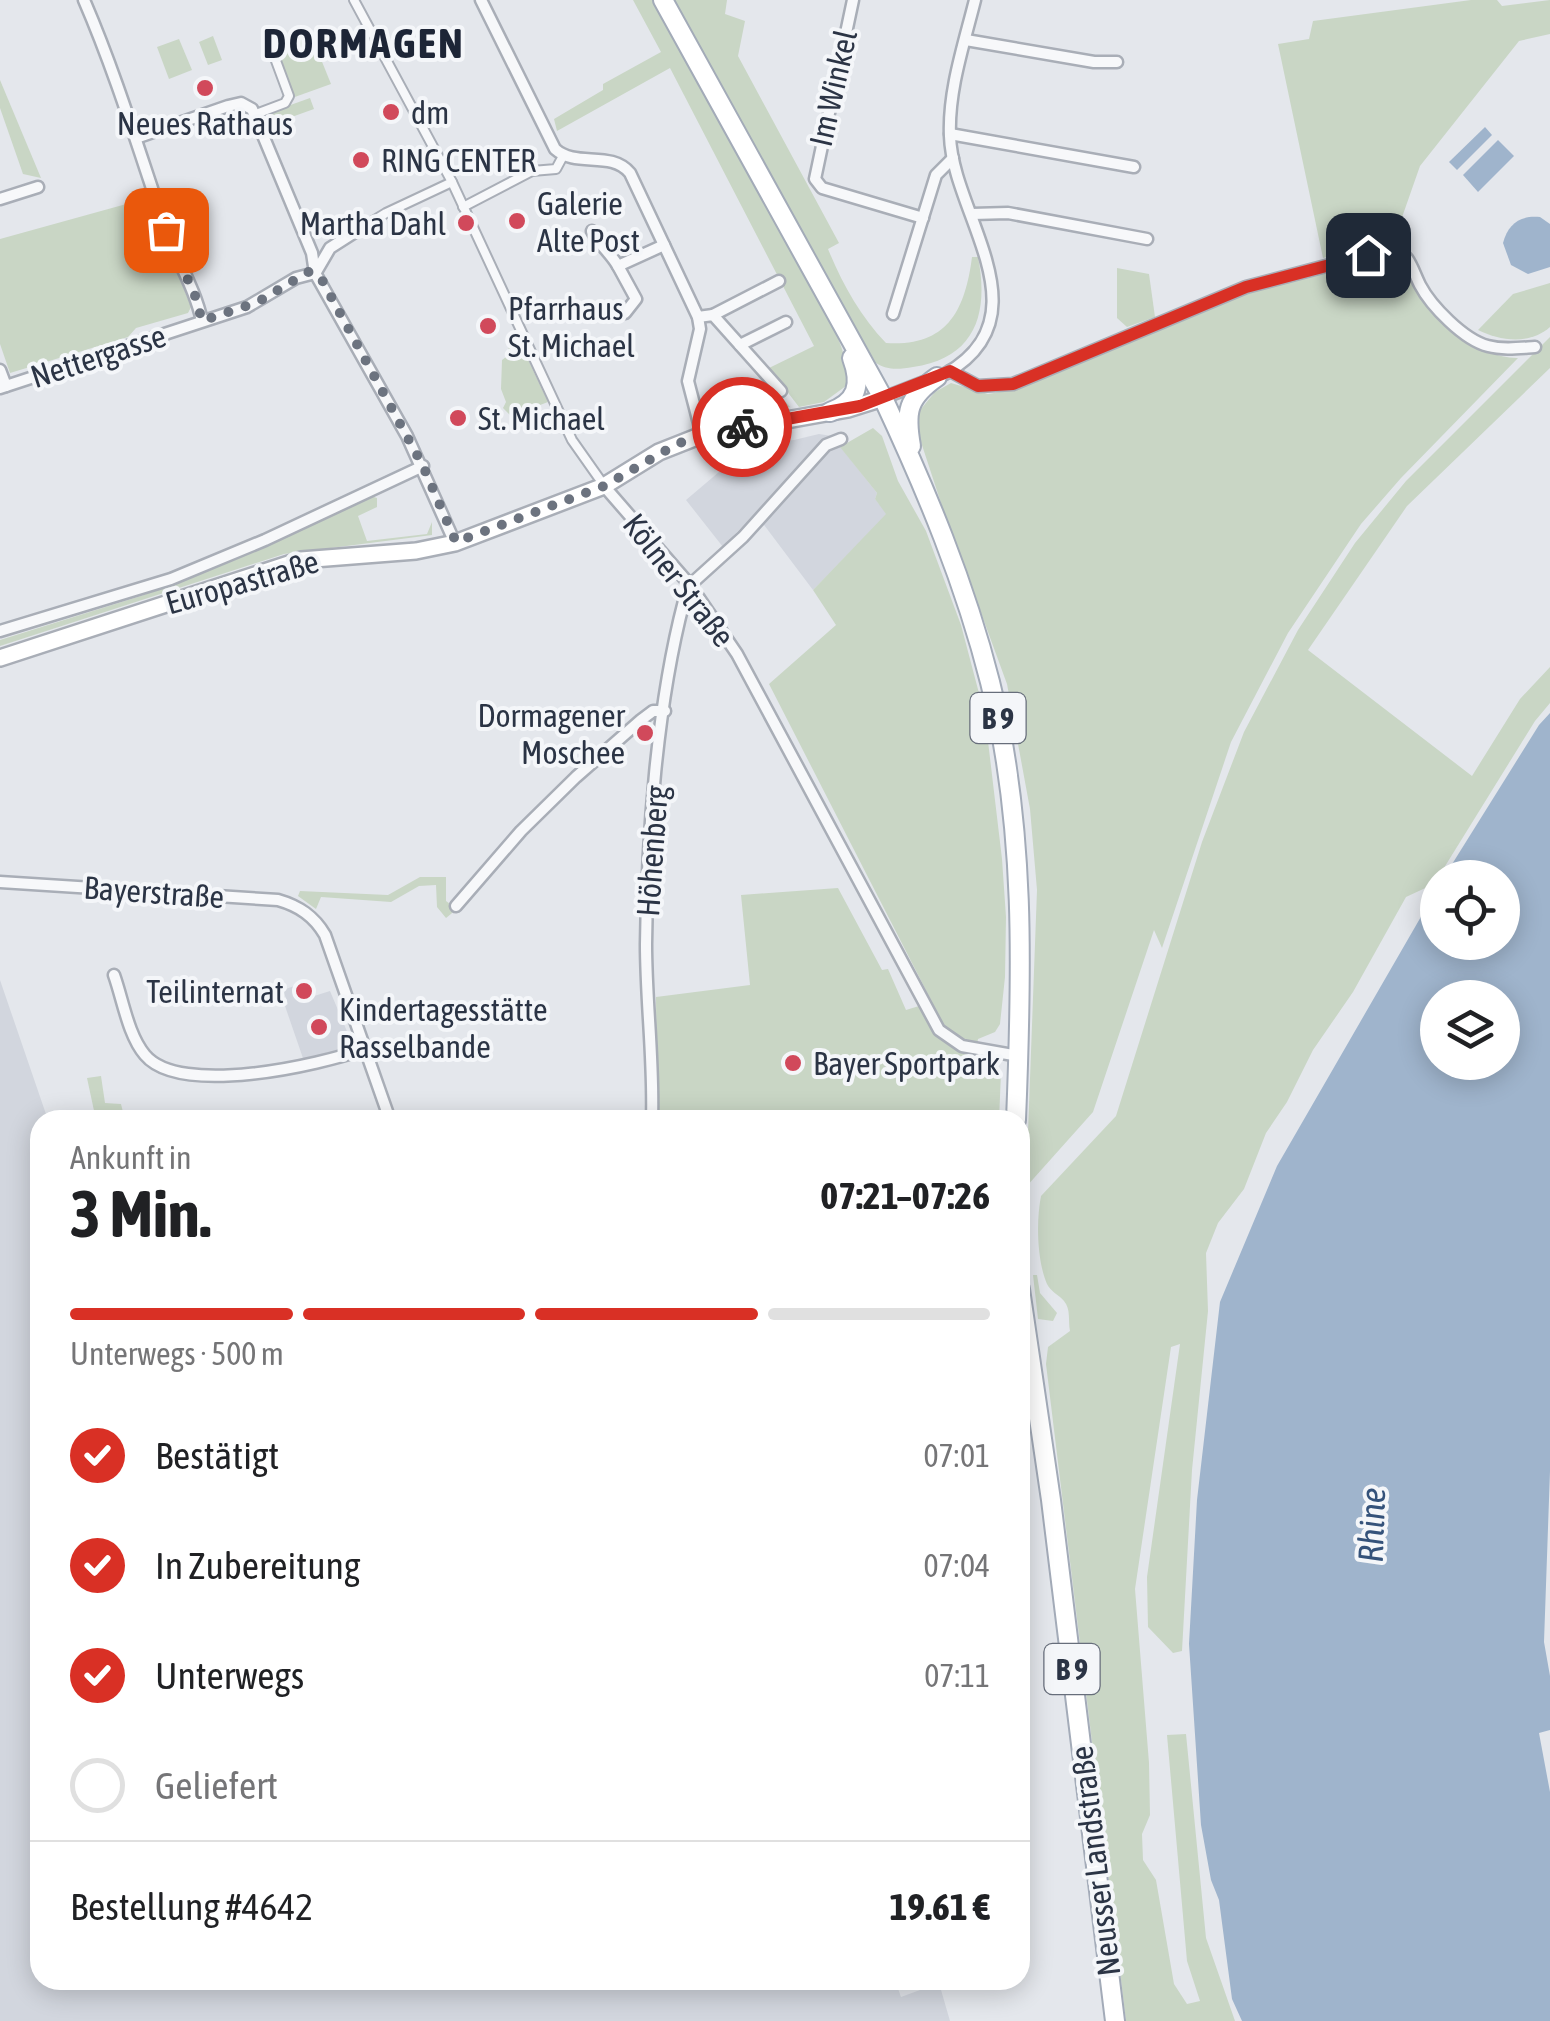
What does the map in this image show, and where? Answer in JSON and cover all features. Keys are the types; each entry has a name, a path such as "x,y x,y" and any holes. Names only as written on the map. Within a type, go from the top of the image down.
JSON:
{"main road":[{"name":"B 9","path":"662,0 883,398 915,466 970,610 1001,734 1016,834 1020,893 1016,1110"},
{"path":"830,412 849,402 858,383 844,329"},
{"path":"915,466 908,427 910,407 920,389 943,374"},
{"name":"Europastraße","path":"0,658 301,560 416,551 456,542 604,486 660,452 702,435 830,412 883,398"},
{"name":"Neusser Landstraße","path":"1030,1370 1115,2021"}],"street":[{"path":"84,0 118,80 166,230 202,321"},
{"name":"Kölner Straße","path":"354,0 464,206 572,440 604,486 690,585 760,693 939,1030 962,1046 1019,1056"},
{"path":"482,0 555,150 563,156 610,161 626,168 698,317 700,328 688,381 702,435"},
{"name":"Im Winkel","path":"853,0 814,179 822,188 923,218"},
{"path":"883,398 943,374 982,336 990,315 992,280 953,158 950,134 952,100 974,0"},
{"path":"966,40 1094,62 1117,62"},
{"path":"256,114 285,103 289,96 269,42"},
{"path":"136,138 228,106 246,105 256,114 312,253 315,273 423,466 456,542"},
{"path":"950,134 1134,167"},
{"path":"464,206 532,172 556,170 563,156"},
{"path":"894,314 936,175 953,158"},
{"name":"Nettergasse","path":"3,387 247,307 296,278 315,273 330,248 386,213 452,182"},
{"path":"0,199 38,187"},
{"path":"972,214 1008,213 1147,238"},
{"path":"592,230 598,243 610,251 636,299 625,312"},
{"path":"618,266 664,245"},
{"path":"943,374 978,386 1013,384 1260,282 1394,248 1409,260 1430,301 1468,335 1484,346 1535,346"},
{"path":"698,317 713,316 779,280"},
{"path":"713,316 781,390"},
{"path":"740,345 786,322"},
{"path":"0,370 3,387"},
{"path":"690,585 743,537 826,445 841,438"},
{"path":"0,632 171,579 266,540 423,466"},
{"name":"Höhenberg","path":"652,1110 646,948 648,861 664,711 680,616 690,585"},
{"path":"456,906 521,831 576,777 641,720 653,712 664,711"},
{"name":"Bayerstraße","path":"0,882 278,900 306,912 325,935 364,1049"},
{"path":"114,975 142,1052 162,1068 203,1074 286,1071 364,1049 386,1110"}],"shaded area":[{"path":"819,434 832,436 877,493 875,499 887,514 813,590 755,513 723,547 686,500 759,438 763,442 770,437 774,442"},
{"path":"0,980 45,1110 30,1110 30,1990 899,1990 901,1997 920,1990 941,1990 950,2021 0,2021"},
{"name":"Kindertagesstätte Rasselbande","path":"300,984 304,994 308,992 311,997 330,991 354,1048 305,1064 283,990"}],"green space":[{"path":"633,0 727,0 725,14 745,21 738,56 839,243 828,249 846,287 886,343 924,339 949,322 964,294 972,257 978,257 979,314 964,343 934,362 913,367 899,369 876,363 755,151 767,205 827,313 850,383 824,402 799,407 769,368 814,346 670,68 557,131 554,119 603,90 603,84 661,52"},
{"path":"1497,0 1502,6 1550,0 1550,34 1519,41 1420,166 1400,223 1378,243 1323,258 1278,44 1309,39 1313,21"},
{"path":"308,27 331,84 292,98 270,42"},
{"path":"213,36 222,60 208,65 199,42"},
{"path":"179,39 192,70 169,79 157,47"},
{"path":"0,80 41,178 23,174 0,108"},
{"path":"310,98 314,109 275,123 271,112"},
{"path":"148,198 191,307 188,313 136,328 128,337 10,373 0,344 0,239"},
{"path":"1392,257 1445,325 1489,352 1518,358 1361,524 1288,633 1231,742 1162,948 1154,930 1093,1112 1030,1183 1037,890 1030,809 1007,684 942,506 916,415 935,392 951,383 988,394 1017,389 1256,290 1369,259"},
{"path":"1117,268 1149,274 1155,317 1127,327 1117,318"},
{"path":"1550,283 1550,327 1542,333 1515,339 1478,330 1513,294"},
{"path":"516,334 548,402 511,416 503,408 506,402 501,389 502,360 510,354 506,338"},
{"path":"1550,337 1550,368 1407,506 1308,650 1472,776 1520,699 1550,667 1550,703 1449,860 1420,860 1420,890 1406,897 1353,992 1313,1050 1266,1133 1244,1189 1218,1223 1206,1253 1208,1311 1192,1470 1182,1651 1173,1653 1148,1627 1147,1577 1180,1344 1171,1347 1135,1589 1149,1763 1150,1815 1142,1834 1143,1860 1156,1880 1174,1984 1187,2004 1200,2001 1187,1961 1167,1735 1186,1734 1206,1938 1235,2021 1126,2021 1046,1364 1048,1347 1070,1331 1069,1315 1064,1301 1047,1284 1041,1264 1041,1196 1116,1116 1202,842 1244,732 1298,630 1355,543 1406,481"},
{"path":"776,391 790,407 740,415"},
{"path":"873,428 882,436 898,481 926,531 961,625 985,716 1002,859 1005,977 1000,1024 995,1032 978,1039 975,1060 996,1063 1001,1073 999,1110 657,1110 656,997 750,985 741,895 838,888 882,970 888,969 906,1010 932,1002 769,684 836,625 813,590 886,514 875,499 877,493 840,447"},
{"path":"371,496 377,498 377,507 358,516 367,541 427,534 432,522 432,535 284,554 0,646 0,640 144,595"},
{"path":"420,877 446,877 446,901 457,909 446,918 437,907 436,885 419,886 391,902 321,897 316,909 298,896 300,891 388,895"},
{"path":"101,1076 105,1103 121,1104 122,1110 94,1110 87,1078"},
{"path":"1033,1275 1037,1275 1040,1293 1057,1313 1053,1321 1038,1319"}],"water":[{"path":"1485,127 1492,135 1457,170 1449,162"},
{"path":"1498,140 1514,156 1478,192 1463,175"},
{"path":"1540,217 1550,224 1550,267 1528,274 1511,265 1503,243 1516,222"},
{"name":"Rhine","path":"1550,713 1550,1471 1544,1642 1550,1676 1550,1730 1539,1733 1550,1792 1550,2021 1242,2021 1232,1999 1219,1900 1211,1880 1201,1825 1189,1644 1197,1500 1220,1302 1277,1166 1420,918 1420,960 1520,960 1520,860 1455,860"}],"way so far":[{"path":"166,230 202,321 258,302 308,272 322,280 408,436 456,542 604,486 679,443 742,427"}],"place":[{"name":"Neues Rathaus","path":"205,88"},
{"name":"dm","path":"391,112"},
{"name":"RING CENTER","path":"361,160"},
{"name":"Galerie Alte Post","path":"517,221"},
{"name":"Martha Dahl","path":"466,223"},
{"name":"Pfarrhaus St. Michael","path":"488,326"},
{"name":"St. Michael","path":"458,418"},
{"name":"Dormagener Moschee","path":"645,733"},
{"name":"Teilinternat","path":"304,991"},
{"name":"Kindertagesstätte Rasselbande","path":"319,1027"},
{"name":"Bayer Sportpark","path":"793,1063"}],"district":[{"name":"DORMAGEN","path":"364,43"}],"route":[{"path":"742,427 860,406 950,371 978,386 1013,384 1246,287 1368,255"}]}
